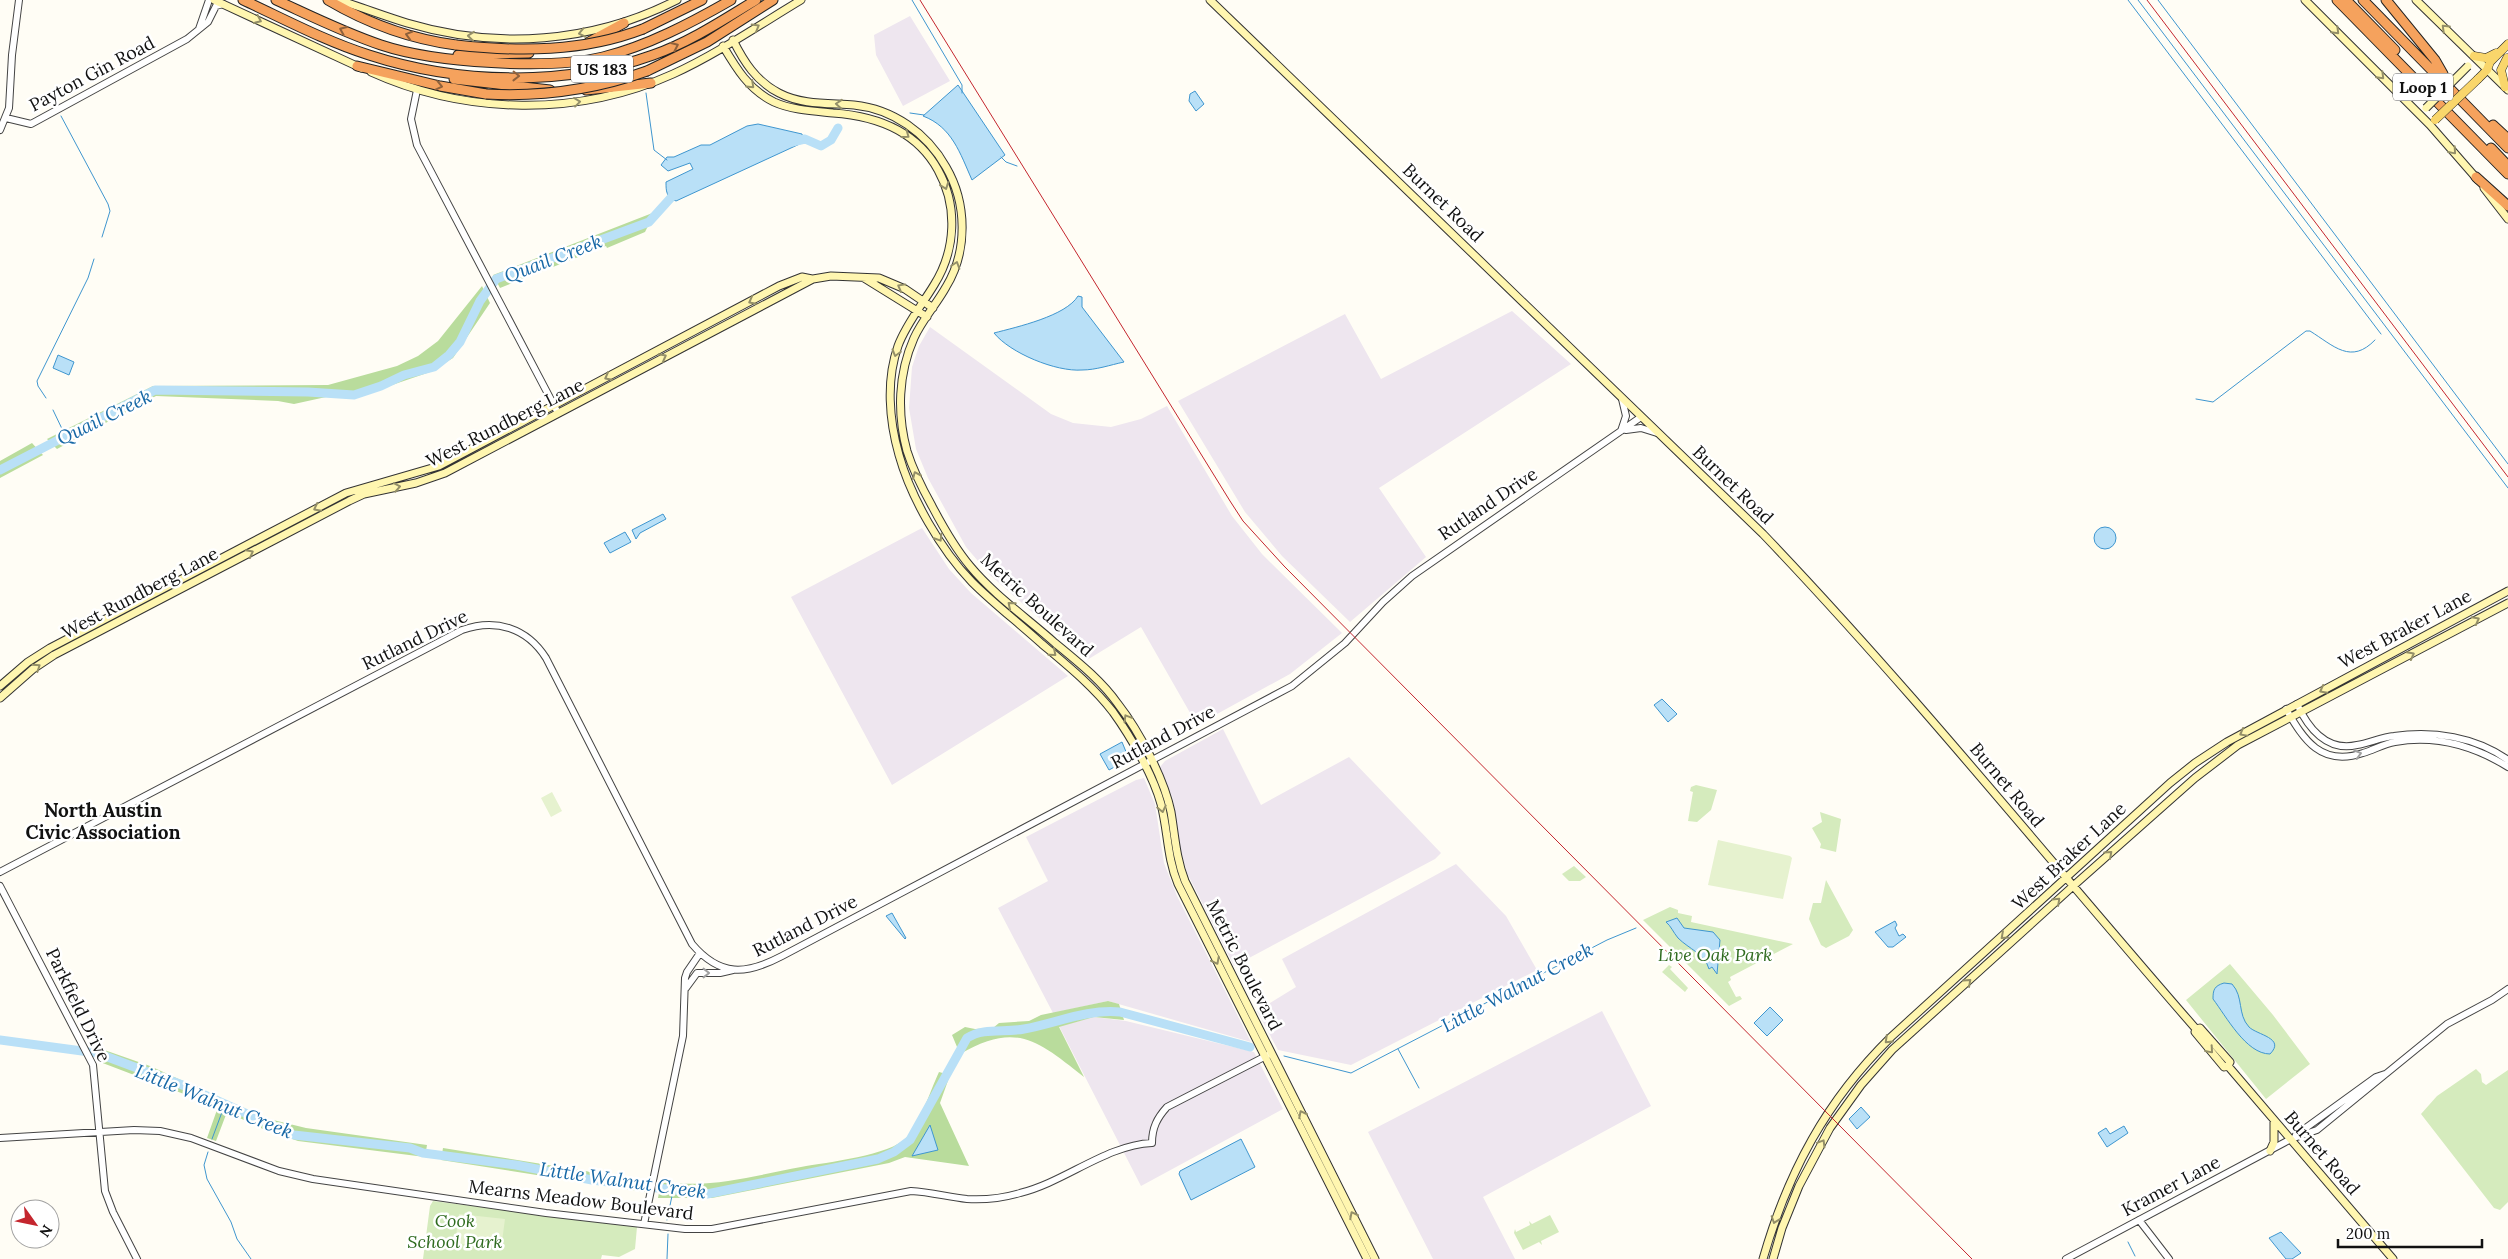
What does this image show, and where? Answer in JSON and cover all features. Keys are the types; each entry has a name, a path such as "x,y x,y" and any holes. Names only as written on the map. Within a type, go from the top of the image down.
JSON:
{"highway":[{"name":"US 183","path":"243,0 313,32 370,55 433,70 481,75 531,76 594,71 635,61 674,47 756,0"},
{"name":"US 183","path":"276,0 383,46 438,58 538,63 586,60 624,50 651,40 731,0"},
{"path":"328,0 385,28 422,39 456,45 516,49 566,48 610,41 643,29 702,0"},
{"path":"357,66 440,86 486,94 532,95 566,92 608,84 647,71 700,46 773,0"},
{"name":"Loop 1","path":"2337,0 2508,174"},
{"path":"2346,0 2508,166"},
{"path":"2363,0 2508,148"},
{"name":"Loop 1","path":"2370,0 2508,139"},
{"path":"2386,0 2435,60 2443,74"},
{"path":"438,58 564,49 602,36 624,23"},
{"path":"433,70 453,79 550,90 594,90 651,83"},
{"path":"2476,178 2508,206"}],"main road":[{"path":"214,0 357,66 417,90 473,102 540,105 604,98 675,74 801,0"},
{"path":"338,0 408,24 486,38 560,37 624,23 677,0"},
{"name":"Burnet Road","path":"1210,0 1763,534 1841,616 1966,758 2066,880 2196,1029 2195,1032 2224,1067 2228,1066 2394,1259"},
{"path":"2305,0 2410,104 2433,123 2508,219"},
{"path":"2416,0 2474,56 2485,72 2506,89"},
{"name":"Metric Boulevard","path":"733,40 751,71 764,84 780,93 810,102 868,107 892,116 912,128 933,147 950,175 960,204 962,227 958,256 948,285 913,340 902,377 901,416 906,444 920,484 952,542 968,563 988,585 1088,670 1123,710 1151,760 1169,804 1178,862 1201,922"},
{"name":"Metric Boulevard","path":"723,46 743,77 758,92 775,102 798,109 866,116 888,124 912,140 931,160 942,178 950,206 952,226 948,254 938,279 904,334 893,368 891,406 897,447 912,487 935,532 961,569 987,596 1081,677 1114,714 1143,764 1161,805 1170,864 1268,1055 1367,1259"},
{"path":"2433,123 2485,72 2490,62 2506,46"},
{"path":"2474,56 2486,58 2506,46"},
{"path":"2410,104 2426,108 2468,66 2467,49"},
{"path":"2485,72 2497,68 2508,58"},
{"path":"2506,89 2501,70 2508,58"},
{"path":"866,116 868,107"},
{"path":"888,124 892,116"},
{"path":"950,206 960,204"},
{"name":"West Rundberg Lane","path":"0,686 32,659 50,648 346,493 360,487 420,474 452,460 813,279 831,276 864,278 927,317"},
{"name":"West Rundberg Lane","path":"0,698 25,675 54,655 349,501 364,494 431,479 456,467 556,409 768,292 802,277 813,279"},
{"path":"864,278 875,280 878,278 905,289 933,308"},
{"path":"768,292 772,299"},
{"path":"897,447 906,444"},
{"path":"452,460 456,467"},
{"path":"961,569 968,563"},
{"name":"West Braker Lane","path":"1764,1259 1774,1221 1789,1182 1827,1113 1855,1075 1891,1037 2066,880 2170,783 2195,763 2227,742 2508,591"},
{"name":"West Braker Lane","path":"1773,1259 1782,1228 1799,1186 1835,1121 1875,1068 1892,1050 2072,887 2204,770 2238,746 2508,603"},
{"path":"1081,677 1088,670"},
{"path":"1170,864 1178,862"},
{"name":"Metric Boulevard","path":"1268,1055 1376,1259"},
{"path":"2270,1151 2274,1142 2274,1119"},
{"path":"1789,1182 1799,1186"}],"street":[{"path":"199,29 209,0"},
{"path":"0,130 6,118 10,96 12,55 20,1"},
{"name":"Payton Gin Road","path":"6,118 31,124 183,42 208,22 216,6 221,2"},
{"path":"417,90 410,119 415,140 556,409"},
{"path":"1620,432 1626,416 1622,399"},
{"name":"Rutland Drive","path":"0,872 462,630 481,625 498,625 523,634 536,644 546,658 692,944 700,953 719,965 735,970 749,970 774,960 1292,686 1345,643 1383,602 1412,576 1641,417"},
{"path":"1620,432 1636,428 1657,433"},
{"path":"2297,704 2310,728 2319,736 2335,745 2355,746 2394,739 2435,737 2477,743 2506,758"},
{"path":"2286,709 2305,740 2322,752 2338,758 2351,757 2394,739"},
{"path":"2435,737 2490,756 2508,767"},
{"path":"2333,756 2335,745"},
{"path":"2458,745 2469,745 2500,758 2506,758"},
{"name":"Parkfield Drive","path":"0,886 93,1064 105,1191 113,1212 137,1259"},
{"path":"644,1224 683,1036 687,972 700,953"},
{"path":"686,989 697,973 720,973 735,970"},
{"name":"Kramer Lane","path":"2066,1259 2291,1140 2317,1130 2447,1024 2492,1000 2508,989"},
{"name":"Mearns Meadow Boulevard","path":"0,1138 146,1130 171,1133 279,1171 313,1180 546,1213 644,1224 712,1229 911,1191 932,1192 966,1199 1002,1197 1055,1182 1123,1148 1152,1143 1154,1125 1158,1116 1167,1106 1268,1055"},
{"path":"2139,1220 2169,1259"}],"shaded area":[{"path":"910,16 950,81 903,106 876,55 874,35"},
{"path":"1512,311 1571,364 1379,488 1426,557 1350,622 1282,556 1245,512 1178,401 1345,314 1381,379"},
{"path":"930,327 1051,414 1073,423 1111,427 1141,419 1167,406 1232,516 1262,554 1342,633 1290,674 1197,725 1141,627 1087,660 990,575 966,547 928,478 916,449 909,408 912,367 919,346"},
{"path":"922,528 949,569 971,593 1068,676 892,785 791,597"},
{"path":"1223,729 1261,805 1349,757 1441,853 1435,859 1234,966 1187,873 1180,847 1173,799 1160,767 1165,761"},
{"path":"1144,778 1155,804 1164,863 1177,896 1251,1042 1108,1001 1053,1013 998,908 1048,881 1026,837 1136,780"},
{"path":"1456,864 1506,916 1537,970 1351,1065 1278,1050 1257,1011 1296,987 1282,959"},
{"path":"1602,1011 1651,1106 1483,1197 1515,1259 1433,1259 1368,1132"},
{"path":"1094,1017 1126,1021 1254,1052 1283,1109 1141,1186 1059,1026"}],"green space":[{"path":"655,212 645,232 607,248 606,246 500,288 493,275"},
{"path":"482,286 490,303 453,358 430,372 360,396 326,397 294,404 278,401 156,396 57,449 47,439 153,386 328,385 397,366 418,356 438,341"},
{"path":"32,443 43,455 0,478 0,461"},
{"path":"1696,785 1717,790 1711,810 1697,822 1688,821 1693,792 1690,791 1691,787"},
{"path":"552,792 562,811 551,817 541,798"},
{"path":"1820,812 1841,819 1836,852 1820,848 1821,844 1812,828 1822,822"},
{"path":"1718,840 1790,856 1792,858 1783,899 1708,885"},
{"path":"1574,866 1586,877 1580,881 1569,881 1562,874"},
{"path":"1826,880 1853,930 1849,936 1826,948 1821,945 1809,919 1813,903 1821,903"},
{"name":"Live Oak Park","path":"1670,907 1678,910 1678,913 1692,916 1691,922 1793,944 1730,977 1731,980 1728,982 1736,997 1740,996 1742,999 1729,1006 1643,920"},
{"path":"2230,964 2273,1015 2310,1064 2266,1099 2186,1000"},
{"path":"1669,965 1672,967 1670,969 1688,988 1685,992 1662,972"},
{"path":"1108,1001 1119,1004 1124,1020 1094,1017 1059,1027 1084,1077 1040,1045 1026,1040 1012,1037 997,1039 980,1044 960,1054 952,1035 965,1027 975,1029 993,1028 999,1023 1029,1021 1041,1015"},
{"path":"93,1046 150,1066 265,1118 306,1128 427,1145 425,1157 298,1141 263,1129 227,1112 216,1141 207,1138 218,1107 100,1062"},
{"path":"2476,1069 2481,1074 2482,1082 2486,1085 2508,1070 2508,1202 2500,1210 2494,1208 2421,1114 2437,1096"},
{"path":"939,1072 950,1075 940,1103 969,1166 905,1157 889,1163 712,1198 658,1198 661,1181 696,1184 714,1183 873,1154 899,1144 912,1131 921,1115"},
{"path":"443,1148 647,1181 645,1192 441,1160"},
{"name":"Cook School Park","path":"433,1201 637,1227 635,1249 619,1257 602,1255 601,1259 423,1259 430,1206"},
{"path":"459,1214 505,1219 501,1249 455,1243"},
{"path":"1550,1215 1559,1232 1541,1241 1542,1245 1539,1242 1523,1250 1514,1233 1515,1229 1516,1232 1530,1225 1529,1221 1532,1224"}],"water":[{"path":"958,85 1005,155 972,180 959,151 948,134 933,121 923,116"},
{"path":"1195,91 1204,104 1196,111 1189,101 1190,94"},
{"path":"758,124 802,134 804,142 676,201 668,196 666,182 693,169 690,163 668,171 661,165 667,157 674,157 701,145 710,145 747,126"},
{"path":"1078,296 1082,297 1082,307 1124,362 1087,370 1060,368 1022,354 1011,348 994,333 1052,315 1072,303"},
{"path":"58,355 74,362 69,375 53,368"},
{"path":"663,514 666,519 640,533 636,539 632,530"},
{"path":"2105,527 2113,530 2116,538 2113,546 2105,549 2097,546 2094,538 2097,530"},
{"path":"625,532 631,542 610,553 604,543"},
{"path":"1662,699 1677,714 1668,722 1654,705"},
{"path":"1122,742 1129,759 1109,770 1100,754"},
{"path":"892,913 906,938 905,939 886,916"},
{"path":"1677,918 1684,928 1713,932 1720,940 1717,974 1712,967 1709,969 1704,959 1678,938 1666,922"},
{"path":"1895,921 1897,925 1895,928 1899,936 1903,934 1906,937 1893,947 1888,947 1875,932"},
{"path":"2224,983 2232,984 2236,989 2243,1017 2249,1027 2268,1037 2275,1044 2270,1054 2253,1048 2245,1041 2230,1024 2213,999 2215,989"},
{"path":"1770,1007 1783,1020 1767,1036 1754,1023"},
{"path":"1861,1107 1870,1117 1857,1129 1849,1119"},
{"path":"930,1125 938,1150 912,1156"},
{"path":"2124,1126 2128,1133 2107,1147 2098,1133 2106,1128 2110,1134"},
{"path":"1241,1139 1255,1167 1191,1200 1179,1174 1180,1171"},
{"path":"2281,1232 2301,1253 2292,1259 2286,1259 2269,1238"}],"waterway":[{"path":"912,0 962,85 962,93"},
{"path":"2128,0 2381,334"},
{"path":"2138,0 2508,488"},
{"path":"2158,0 2508,464"},
{"path":"646,93 654,150 667,160"},
{"name":"Quail Creek","path":"910,113 924,115"},
{"path":"61,116 108,204 110,211 102,237"},
{"name":"Quail Creek","path":"792,142 805,139 821,146 831,140 838,128"},
{"name":"Quail Creek","path":"1001,157 1006,162 1017,166"},
{"name":"Quail Creek","path":"0,470 155,390 308,392 354,395 381,386 404,375 434,367 449,355 460,342 480,301 496,279 649,222 677,191"},
{"path":"46,398 37,381 88,278 94,259"},
{"path":"2196,399 2213,402 2306,331 2310,331 2335,347 2350,352 2358,351 2375,340"},
{"path":"53,410 64,433 64,437"},
{"name":"Little Walnut Creek","path":"1284,1056 1351,1073 1607,940 1636,928"},
{"name":"Little Walnut Creek","path":"0,1040 97,1053 185,1086 294,1135 410,1148 423,1153 516,1165 592,1180 707,1194 878,1159 894,1152 910,1140 967,1038 987,1031 1017,1030 1072,1017 1095,1013 1120,1012 1250,1047"},
{"name":"Little Walnut Creek","path":"1398,1049 1419,1088"},
{"path":"212,1139 225,1104"},
{"path":"208,1152 204,1165 207,1179 231,1222 237,1239 251,1259"},
{"path":"667,1220 673,1191"},
{"path":"667,1259 668,1234"},
{"path":"2128,1242 2135,1256"}],"railway":[{"path":"920,0 1243,521 1284,566 1972,1259"},
{"path":"2147,0 2508,477"}],"district":[{"name":"North Austin Civic Association","path":"103,821"}]}
